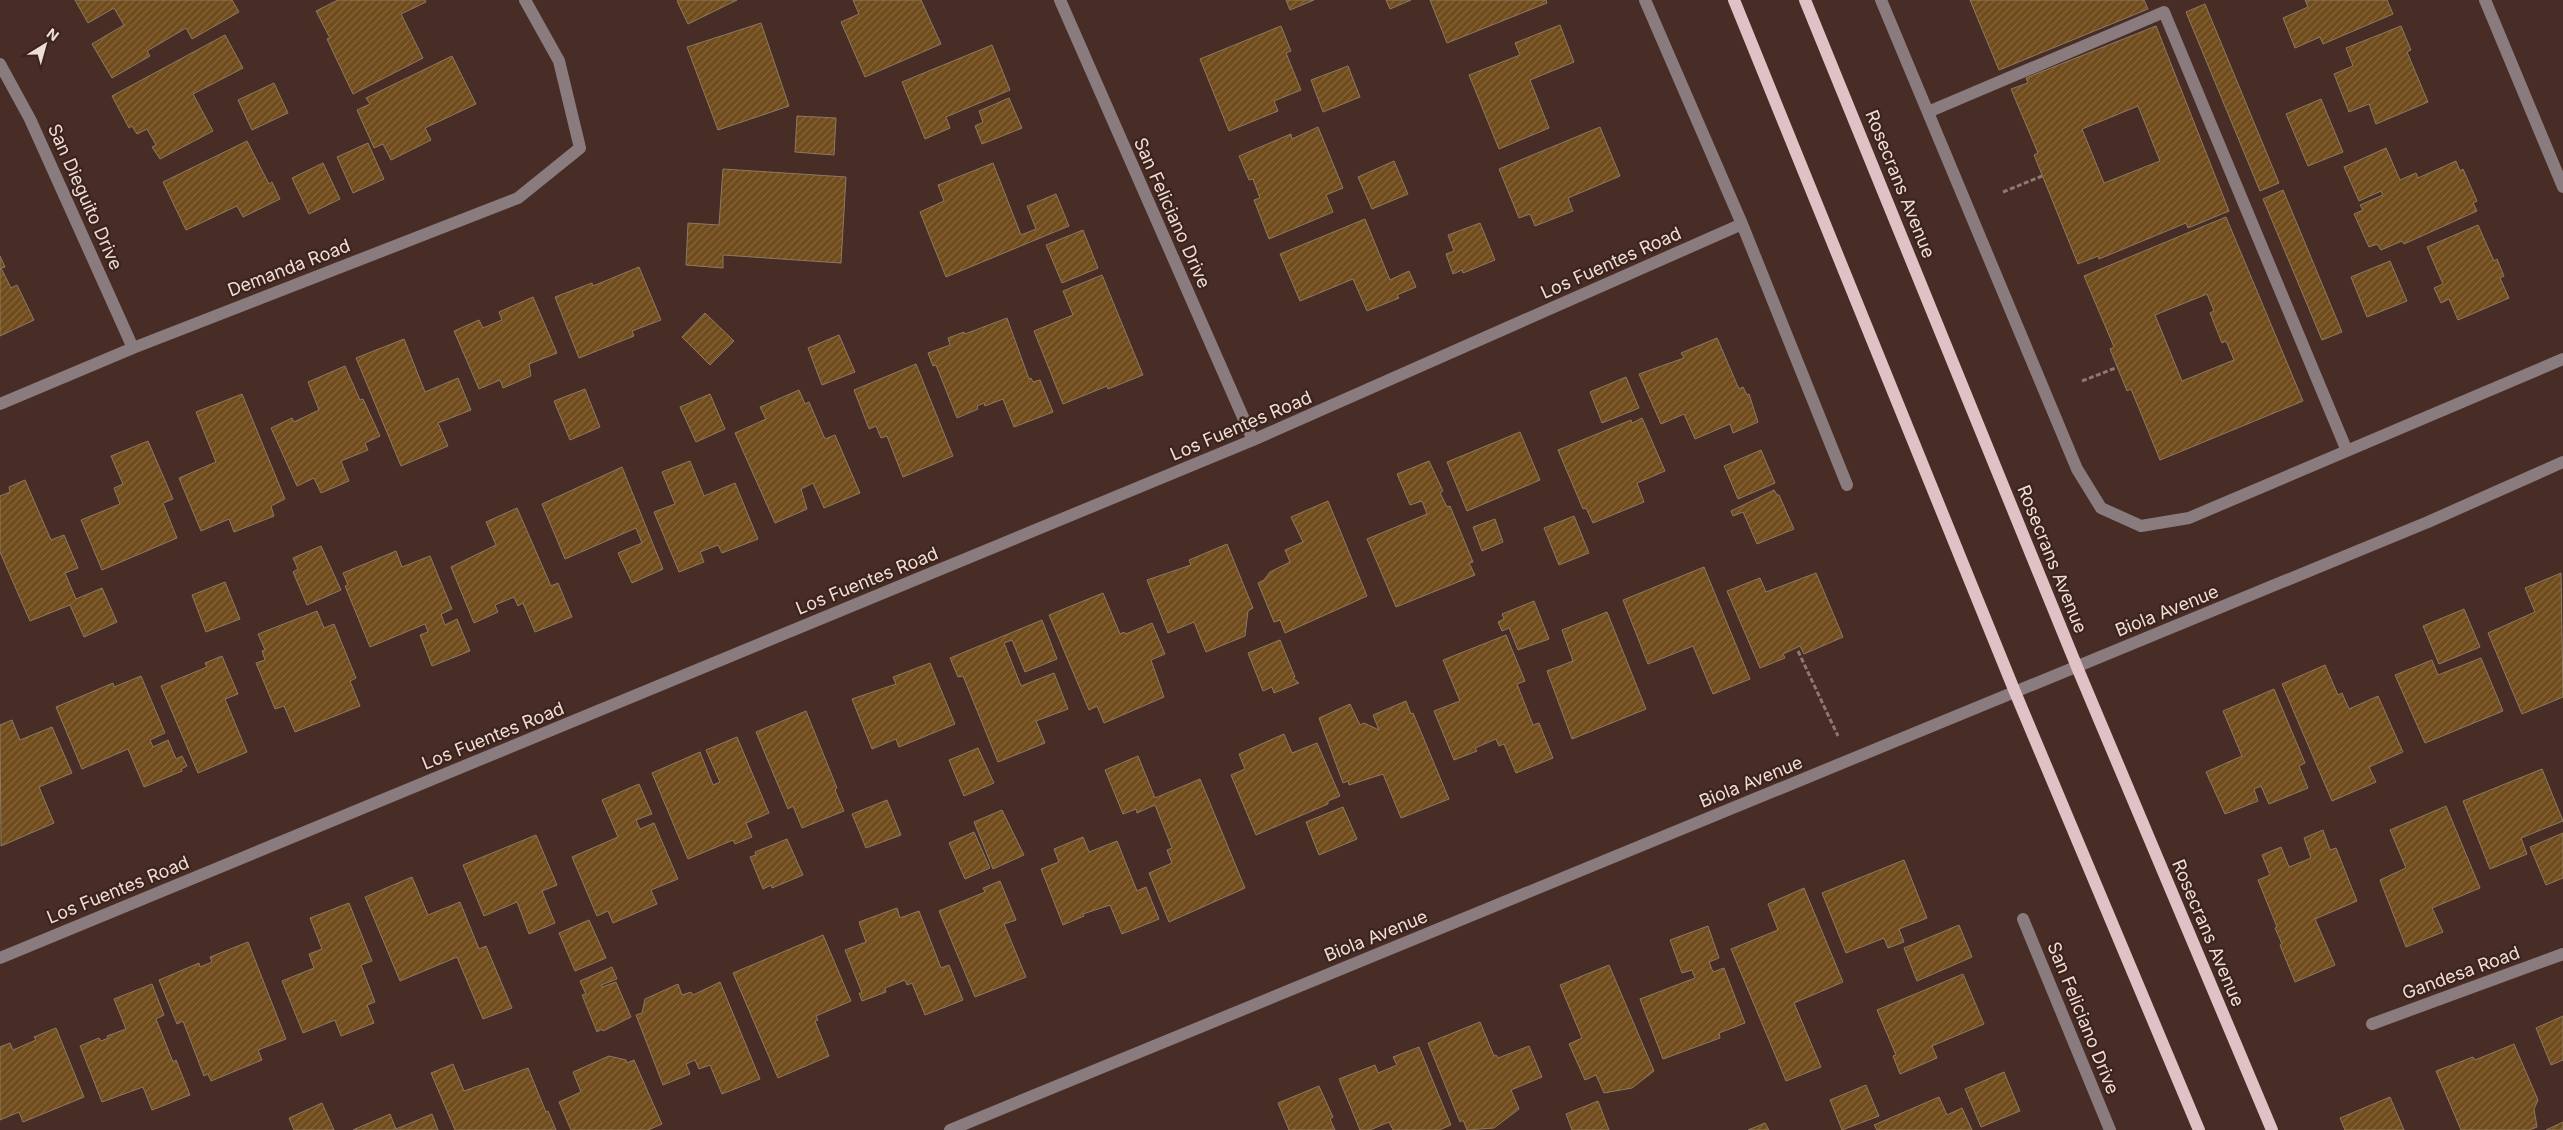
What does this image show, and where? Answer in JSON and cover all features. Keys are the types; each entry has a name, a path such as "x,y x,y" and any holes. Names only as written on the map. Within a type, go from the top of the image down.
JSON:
{"main road":[{"path":"1734,0 2015,692 2199,1130"},
{"name":"Rosecrans Avenue","path":"1805,0 2077,667 2270,1130"}],"street":[{"name":"Demanda Road","path":"0,404 134,348 518,198 580,148 559,61 525,0"},
{"name":"San Feliciano Drive","path":"1060,0 1253,440"},
{"path":"1645,0 1742,224 1847,484"},
{"path":"1881,0 2077,469 2101,508 2141,526 2189,518 2563,360"},
{"path":"2485,0 2563,187"},
{"path":"1928,112 2162,6 2347,451"},
{"name":"San Dieguito Drive","path":"0,64 30,119 134,348"},
{"name":"Los Fuentes Road","path":"0,958 1253,440 1742,224"},
{"name":"Biola Avenue","path":"950,1130 2428,522 2563,462"},
{"name":"San Feliciano Drive","path":"2023,919 2110,1130"},
{"name":"Gandesa Road","path":"2372,1024 2563,954"}],"path":[{"path":"2003,192 2042,176"},
{"path":"2082,381 2118,367"},
{"path":"1798,651 1849,760"}],"building":[{"path":"75,0 232,0 239,12 192,39 186,28 147,51 150,56 112,78 92,44 124,25 114,8 88,23"},
{"path":"338,0 425,0 426,2 401,14 423,58 353,94 327,39 330,38 316,11"},
{"path":"737,0 688,24 677,1"},
{"path":"853,0 921,0 941,44 865,77 841,22 859,14"},
{"path":"1286,0 1314,0 1290,10"},
{"path":"1386,0 1411,0 1390,9"},
{"path":"1430,0 1546,0 1547,3 1447,43"},
{"path":"1970,0 2144,0 2148,9 1999,70"},
{"path":"2305,0 2387,0 2393,14 2323,44 2320,37 2295,48 2283,18 2308,7"},
{"path":"2205,4 2279,183 2260,191 2186,12"},
{"path":"761,23 789,106 718,130 687,47"},
{"path":"1560,25 1574,62 1530,80 1549,128 1499,149 1469,75 1520,55 1515,43"},
{"path":"1281,26 1291,51 1286,53 1301,90 1274,101 1278,111 1229,131 1200,59"},
{"path":"2156,26 2229,211 2188,228 2186,223 2099,259 2098,256 2078,264 2034,155 2038,153 2011,89 2028,83 2026,78","holes":["2138,106 2160,161 2104,183 2082,129"]},
{"path":"2401,26 2411,50 2407,52 2428,102 2376,124 2369,104 2349,112 2334,74 2353,66 2346,48"},
{"path":"225,35 243,68 193,94 213,131 160,159 152,147 156,145 147,129 137,134 132,126 129,128 112,96"},
{"path":"992,45 1010,90 946,117 950,128 925,139 902,82"},
{"path":"452,56 476,104 425,128 431,140 391,160 383,144 374,148 357,110 370,104 366,98"},
{"path":"1348,66 1360,97 1323,112 1311,80"},
{"path":"274,83 288,113 252,130 238,100"},
{"path":"1009,98 1022,128 982,144 975,126 983,122 979,111"},
{"path":"2321,99 2343,152 2308,166 2286,114"},
{"path":"797,116 836,118 834,155 795,152"},
{"path":"1318,127 1343,188 1326,195 1333,212 1269,239 1254,200 1260,198 1253,179 1249,180 1239,156 1291,134 1292,139"},
{"path":"1600,127 1620,176 1568,198 1573,211 1535,226 1530,214 1519,218 1499,169"},
{"path":"247,141 269,184 272,182 280,199 243,217 237,206 186,230 163,182"},
{"path":"368,143 384,179 353,193 337,157"},
{"path":"2386,148 2400,180 2416,173 2418,178 2456,161 2460,171 2463,169 2477,201 2473,203 2477,211 2404,244 2402,241 2381,250 2377,244 2369,247 2354,214 2363,210 2360,205 2383,195 2381,191 2359,201 2344,167"},
{"path":"1394,161 1408,194 1372,209 1358,177"},
{"path":"323,163 340,199 309,214 292,178"},
{"path":"993,163 1021,235 1036,229 1027,206 1056,194 1069,226 946,277 920,212 944,201 938,185"},
{"path":"723,169 846,177 841,263 723,255 723,268 686,265 688,223 719,225"},
{"path":"2283,190 2342,332 2322,340 2263,199"},
{"path":"2226,217 2303,401 2160,460 2131,389 2127,391 2110,349 2114,347 2084,276","holes":["2207,294 2214,311 2210,313 2222,343 2226,341 2234,360 2182,381 2155,315"]},
{"path":"1365,219 1390,280 1409,271 1416,287 1397,295 1399,298 1367,311 1353,279 1300,301 1280,254"},
{"path":"1480,223 1495,260 1463,273 1462,270 1453,274 1446,254 1454,251 1448,235"},
{"path":"2478,225 2494,261 2497,259 2504,276 2500,278 2509,298 2458,320 2449,299 2441,303 2434,288 2443,284 2427,247"},
{"path":"1083,230 1098,268 1062,283 1046,245"},
{"path":"0,256 5,267 1,268 11,288 17,285 34,320 0,336"},
{"path":"2390,261 2407,301 2367,317 2351,277"},
{"path":"639,267 661,320 632,331 634,336 579,358 555,297 592,283 593,286"},
{"path":"1102,275 1143,375 1108,389 1107,386 1063,404 1034,331 1073,315 1063,291"},
{"path":"533,297 557,353 529,364 531,376 503,388 500,380 479,389 454,331 479,320 483,328 502,320 499,312"},
{"path":"705,313 734,341 710,365 682,337"},
{"path":"1007,318 1029,379 1031,378 1033,382 1040,380 1053,412 1014,427 1003,399 985,406 984,403 977,406 978,409 957,418 936,365 933,366 928,353 950,345 948,338 964,332 965,334"},
{"path":"839,335 855,372 822,385 808,348"},
{"path":"1717,338 1739,389 1743,387 1747,395 1749,394 1758,422 1733,433 1730,424 1695,439 1684,414 1661,424 1639,374 1684,358 1681,353"},
{"path":"404,339 425,392 458,378 471,410 438,423 448,446 401,466 356,358"},
{"path":"916,364 953,456 903,477 887,436 881,438 876,426 869,429 854,390"},
{"path":"345,366 360,400 363,399 380,436 365,443 368,450 341,461 349,481 321,493 314,478 297,486 271,428 292,418 294,422 319,410 308,382"},
{"path":"1626,377 1639,408 1602,423 1590,392"},
{"path":"585,389 600,427 570,440 554,401"},
{"path":"799,390 805,404 809,402 825,439 835,435 860,493 824,508 813,483 801,489 807,509 775,523 735,433 766,419 760,407"},
{"path":"242,394 285,499 271,506 274,516 234,532 229,519 201,531 179,478 216,462 196,412"},
{"path":"710,394 725,429 696,442 680,407"},
{"path":"1642,418 1665,471 1637,483 1644,502 1593,523 1586,508 1583,509 1558,450 1631,420 1632,423"},
{"path":"1520,432 1540,480 1467,511 1447,462"},
{"path":"148,441 173,499 163,503 177,538 102,570 81,520 120,504 114,488 123,484 111,456"},
{"path":"1761,450 1775,483 1738,499 1724,466"},
{"path":"690,461 704,496 735,483 758,539 722,553 718,545 700,552 704,562 679,572 654,512 675,504 662,472"},
{"path":"1429,461 1443,491 1440,493 1447,507 1450,506 1473,562 1469,563 1475,575 1396,607 1367,539 1427,514 1422,501 1410,505 1397,474"},
{"path":"622,467 663,569 632,583 618,553 642,543 636,528 565,559 542,504"},
{"path":"25,480 51,540 64,535 78,568 65,573 76,599 102,588 117,622 84,637 70,605 30,621 0,552 0,496 10,492 9,487"},
{"path":"1774,490 1779,495 1794,529 1757,544 1743,512 1733,516 1731,511"},
{"path":"1328,501 1367,596 1285,633 1280,620 1274,622 1258,583 1264,580 1270,572 1290,562 1285,550 1303,542 1291,517"},
{"path":"517,508 551,586 558,583 572,617 535,632 523,603 518,606 514,597 495,605 498,612 474,623 451,567 496,545 486,522"},
{"path":"1574,516 1589,553 1559,565 1544,528"},
{"path":"1495,519 1503,542 1482,551 1473,527"},
{"path":"1227,544 1253,608 1248,611 1245,636 1206,652 1194,622 1168,633 1147,580 1191,565 1189,560"},
{"path":"321,546 341,590 307,605 293,572 298,569 293,558"},
{"path":"396,551 402,567 430,556 452,609 441,614 445,625 457,619 470,651 432,666 420,635 428,632 425,624 370,647 345,586 348,585 343,573"},
{"path":"1704,567 1750,679 1713,694 1693,646 1648,664 1623,600"},
{"path":"1816,573 1843,637 1804,654 1800,646 1783,654 1785,658 1760,668 1727,591 1760,578 1766,592"},
{"path":"2561,573 2563,697 2522,714 2488,633 2535,612 2525,588"},
{"path":"225,582 240,619 206,632 192,595"},
{"path":"1103,593 1120,634 1124,632 1126,634 1152,623 1165,654 1151,660 1164,697 1104,723 1097,706 1089,710 1049,615"},
{"path":"1534,601 1549,639 1518,650 1509,628 1502,631 1498,622 1504,619 1502,614"},
{"path":"2464,609 2480,647 2439,664 2423,626"},
{"path":"317,611 324,628 334,624 356,678 350,681 360,706 295,732 284,706 275,709 256,663 265,660 262,651 265,650 258,634"},
{"path":"1607,612 1646,709 1572,739 1547,671 1573,661 1562,630"},
{"path":"1042,620 1057,659 1025,672 1012,640 1004,643 1021,686 1054,673 1068,709 1036,721 1045,743 998,762 963,676 958,677 950,658"},
{"path":"1506,635 1525,681 1517,684 1533,725 1539,723 1553,758 1516,773 1504,744 1499,746 1496,739 1475,748 1477,751 1454,760 1434,711 1460,701 1443,660"},
{"path":"1280,640 1295,677 1293,678 1299,683 1274,693 1272,687 1263,691 1248,653"},
{"path":"222,656 238,694 225,699 247,752 198,773 161,686 207,667 205,663"},
{"path":"2481,658 2503,711 2425,743 2395,675 2432,660 2438,675"},
{"path":"930,663 955,724 899,747 896,739 872,749 852,699 896,684 893,677"},
{"path":"2325,665 2338,695 2342,693 2349,709 2378,696 2403,752 2369,767 2376,782 2332,801 2282,684"},
{"path":"141,676 165,733 150,740 153,747 168,740 176,759 182,756 187,766 181,769 182,771 144,787 128,749 82,769 56,707 113,683 114,687"},
{"path":"2274,689 2305,763 2299,766 2308,788 2269,804 2261,786 2254,789 2258,801 2225,814 2206,772 2242,756 2223,711"},
{"path":"1406,701 1411,714 1413,713 1449,799 1401,818 1383,774 1349,785 1348,781 1343,783 1319,718 1350,704 1360,725 1364,723 1379,730 1373,715"},
{"path":"806,711 837,788 835,790 844,811 802,828 793,806 788,809 756,732"},
{"path":"12,720 20,740 52,727 72,773 39,787 54,823 1,846 0,725"},
{"path":"1284,734 1292,753 1317,743 1340,796 1328,801 1328,804 1256,835 1231,775 1245,769 1239,754"},
{"path":"737,737 769,813 746,823 752,837 735,844 733,840 688,859 652,773 700,752 713,785 720,782 706,750"},
{"path":"978,748 994,783 964,796 949,760"},
{"path":"1138,756 1155,798 1200,779 1245,888 1169,922 1149,873 1172,863 1167,850 1172,848 1155,805 1137,813 1136,809 1123,814 1105,770"},
{"path":"2542,769 2563,821 2521,838 2527,854 2490,869 2463,801"},
{"path":"639,784 652,814 636,820 640,829 654,823 678,879 651,890 657,904 613,923 608,911 597,916 572,857 618,837 602,800"},
{"path":"887,800 901,835 866,848 852,814"},
{"path":"2446,806 2480,888 2432,908 2443,932 2406,947 2380,880 2406,868 2390,830"},
{"path":"1343,807 1357,839 1319,855 1306,822"},
{"path":"1002,810 1024,855 993,869 974,822"},
{"path":"2323,830 2330,850 2336,848 2357,901 2315,919 2335,965 2295,982 2280,945 2282,944 2275,928 2277,927 2258,880 2270,875 2262,855 2281,847 2289,867 2311,858 2304,838"},
{"path":"974,832 990,868 965,879 949,843"},
{"path":"2563,833 2563,878 2546,885 2530,847"},
{"path":"536,835 557,885 542,891 555,923 529,934 517,902 484,916 463,865"},
{"path":"1083,837 1089,852 1117,841 1137,891 1146,887 1159,919 1122,934 1110,905 1083,914 1084,916 1063,925 1041,869 1059,862 1054,849"},
{"path":"787,839 803,875 772,888 771,885 763,889 750,857 756,855 755,852"},
{"path":"1904,860 1927,918 1899,929 1904,942 1888,948 1884,938 1846,953 1822,893"},
{"path":"412,877 428,915 460,902 479,949 486,946 512,1008 483,1019 457,957 400,981 365,897"},
{"path":"1000,881 1016,920 1004,924 1026,977 975,997 939,911 985,892 983,888"},
{"path":"1804,888 1843,982 1794,1003 1821,1067 1786,1081 1731,949 1778,930 1768,904"},
{"path":"349,903 372,961 361,965 375,1002 367,1005 374,1023 341,1036 335,1020 303,1033 282,981 314,968 309,954 322,949 310,918"},
{"path":"897,908 900,918 919,911 941,968 949,965 963,1000 925,1015 912,983 907,985 905,980 885,988 886,992 862,1001 859,993 862,993 845,950 866,942 859,922"},
{"path":"589,920 606,958 575,971 559,933"},
{"path":"1959,925 1972,957 1917,981 1904,948"},
{"path":"1708,926 1719,958 1709,962 1713,972 1724,968 1745,1023 1719,1033 1720,1038 1663,1059 1640,999 1695,978 1692,970 1682,973 1670,940"},
{"path":"823,935 851,1001 816,1016 818,1020 815,1021 829,1056 778,1078 733,973"},
{"path":"248,942 286,1039 258,1050 262,1060 211,1081 208,1074 204,1076 183,1021 177,1024 159,980 199,963 200,967 212,962 210,957"},
{"path":"1609,965 1654,1071 1632,1088 1604,1093 1596,1075 1585,1080 1569,1044 1582,1038 1560,985"},
{"path":"612,967 617,979 601,985 602,987 616,982 631,1017 603,1031 602,1029 597,1032 582,995 586,994 580,981"},
{"path":"1963,974 1984,1024 1932,1046 1937,1058 1900,1074 1893,1056 1896,1055 1877,1010"},
{"path":"720,982 760,1079 722,1094 710,1065 699,1069 695,1060 686,1064 690,1074 663,1085 636,1015 642,1013 645,999 678,984 682,995 691,992 693,995"},
{"path":"152,984 164,1015 156,1019 173,1062 176,1060 190,1095 152,1110 143,1087 102,1102 80,1046 99,1038 101,1041 108,1038 107,1036 126,1029 114,999"},
{"path":"2563,1016 2563,1060 2551,1065 2536,1028"},
{"path":"1480,1022 1494,1056 1496,1055 1498,1058 1529,1046 1542,1077 1511,1090 1519,1109 1494,1128 1467,1130 1463,1120 1460,1122 1428,1043"},
{"path":"56,1028 84,1097 23,1122 19,1112 0,1120 0,1047 10,1043 13,1050 36,1040 34,1037"},
{"path":"2514,1044 2538,1100 2534,1109 2537,1127 2529,1130 2461,1130 2436,1071 2473,1057 2475,1060"},
{"path":"1419,1047 1451,1125 1439,1130 1393,1130 1389,1122 1370,1130 1360,1130 1339,1079 1375,1065 1378,1073 1397,1065 1393,1057"},
{"path":"609,1056 626,1060 627,1063 634,1060 662,1124 648,1130 571,1130 559,1102 581,1092 573,1072"},
{"path":"453,1064 464,1091 528,1068 546,1112 548,1111 556,1130 455,1130 431,1073"},
{"path":"2004,1072 2020,1111 1981,1127 1965,1089"},
{"path":"1866,1085 1879,1116 1842,1130 1830,1100"},
{"path":"1319,1086 1333,1117 1330,1119 1335,1130 1289,1130 1278,1103"},
{"path":"1939,1097 1947,1115 1962,1108 1972,1130 1877,1130 1874,1125"},
{"path":"2390,1097 2404,1130 2345,1130 2340,1118"},
{"path":"1598,1101 1609,1130 1572,1130 1566,1114"},
{"path":"322,1103 334,1130 294,1130 289,1118"},
{"path":"390,1114 396,1129 432,1114 438,1130 353,1130"},
{"path":"2563,1122 2563,1130 2546,1130"},
{"path":"1765,1123 1769,1130 1748,1130"}]}
